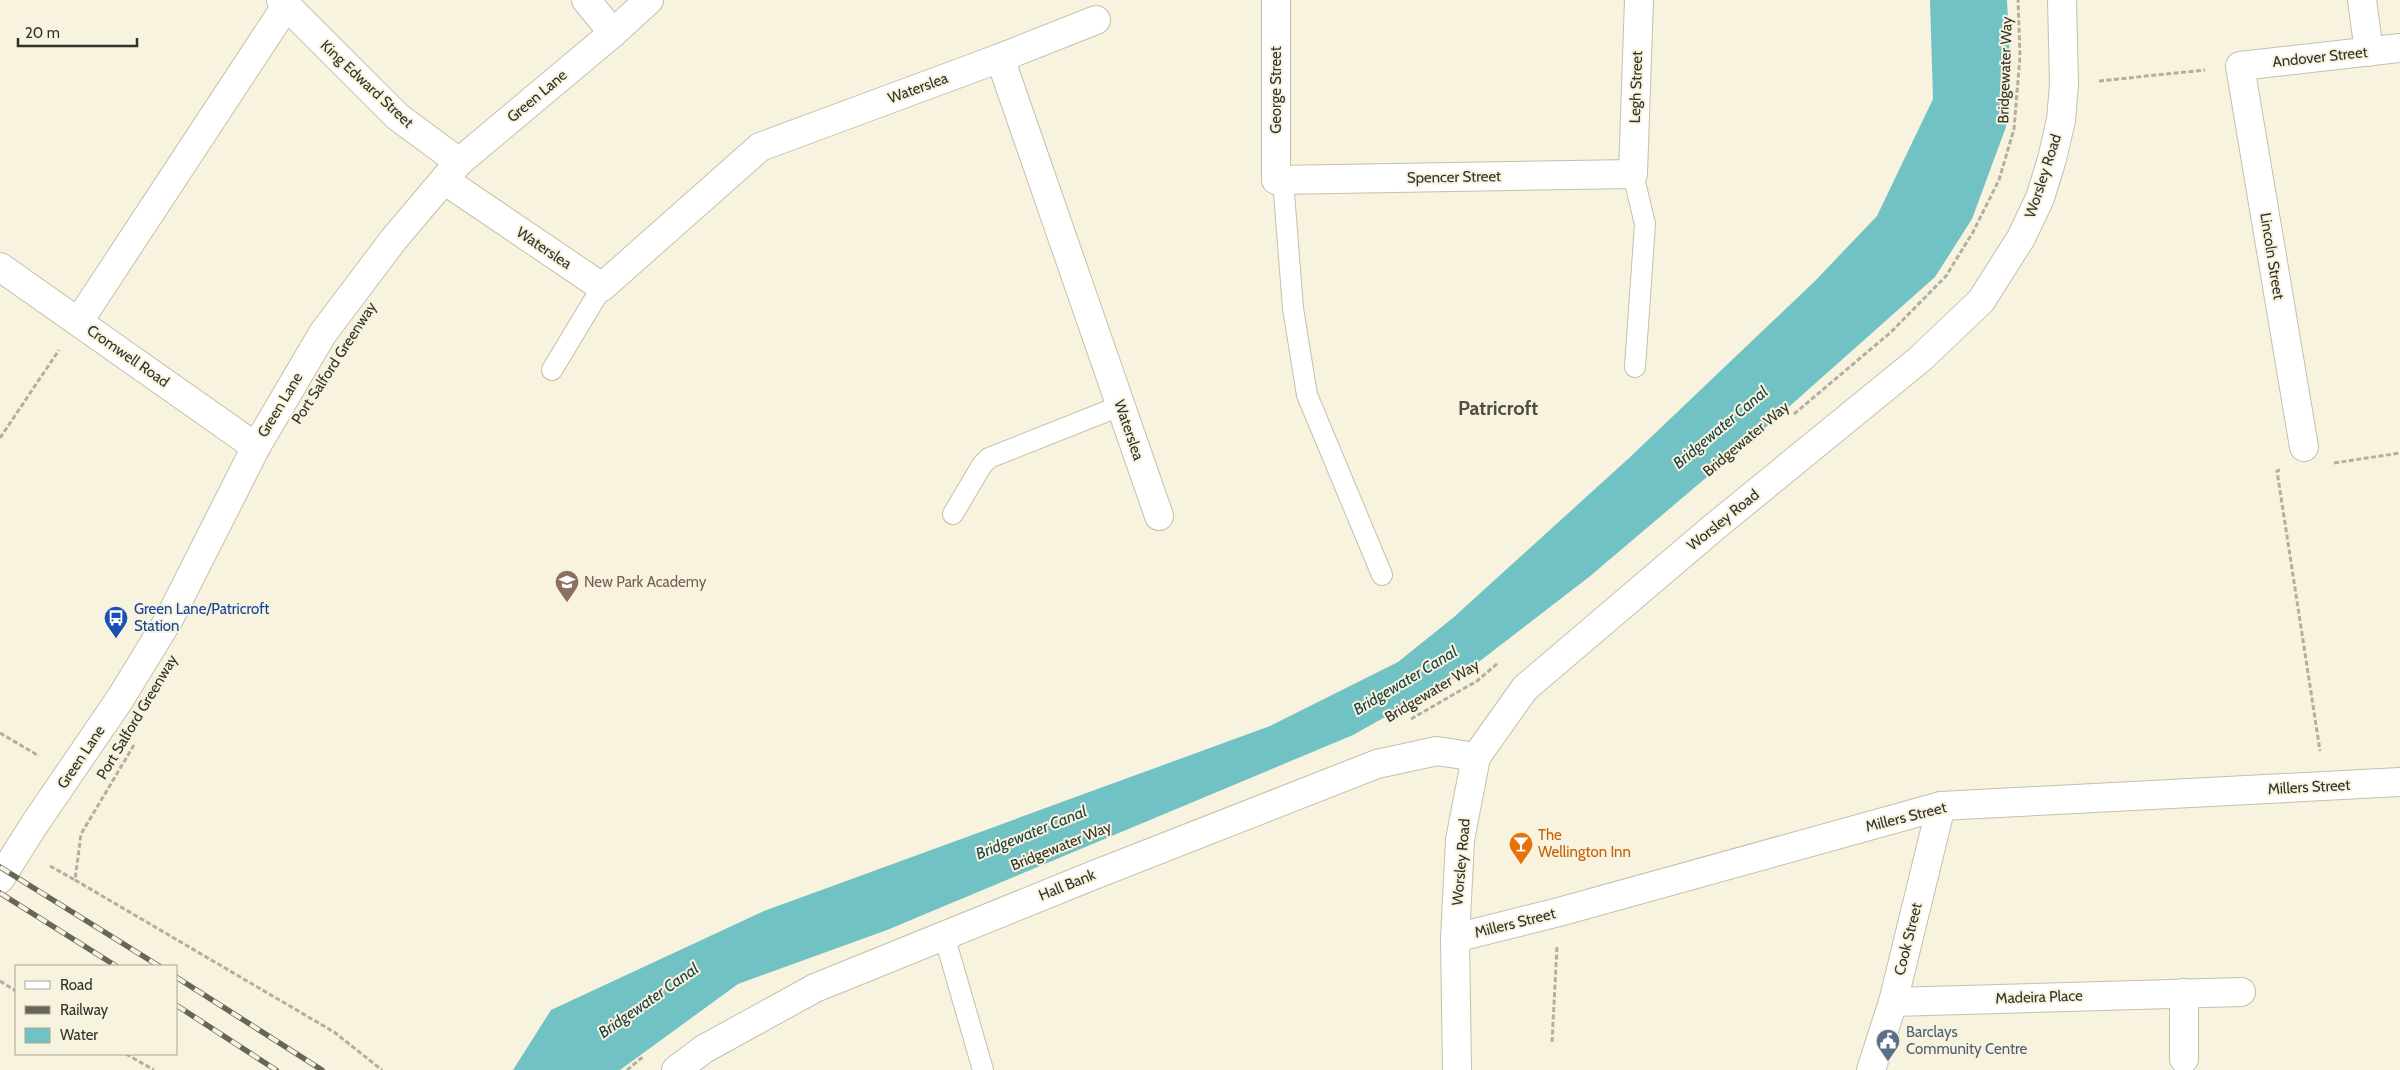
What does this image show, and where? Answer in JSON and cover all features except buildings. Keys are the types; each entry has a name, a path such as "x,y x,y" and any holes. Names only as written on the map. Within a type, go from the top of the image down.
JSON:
{"street":[{"path":"586,0 613,33"},
{"name":"Green Lane","path":"0,880 34,824 120,699 168,619 256,447 323,333 394,239 451,171 649,0"},
{"name":"George Street","path":"1276,0 1279,180"},
{"name":"Legh Street","path":"1633,174 1639,0"},
{"name":"Worsley Road","path":"1457,1070 1455,938 1460,840 1476,757 1525,688 1705,534 1920,359 1980,301 2021,238 2040,198 2052,159 2061,120 2064,84 2062,0"},
{"path":"2362,0 2369,52"},
{"path":"79,321 283,3"},
{"name":"King Edward Street","path":"283,3 451,171"},
{"path":"1000,58 1096,20"},
{"name":"Andover Street","path":"2240,66 2400,48"},
{"name":"Waterslea","path":"451,171 602,288 760,146 1000,58 1159,516"},
{"name":"Lincoln Street","path":"2240,66 2306,457"},
{"name":"Spencer Street","path":"1279,180 1633,174"},
{"name":"Cromwell Road","path":"0,267 256,447"},
{"name":"Hall Bank","path":"676,1070 704,1049 815,988 1377,764 1437,751 1476,757"},
{"name":"Millers Street","path":"1455,938 1559,912 1941,806 2400,782"},
{"name":"Cook Street","path":"1871,1070 1893,1002 1941,806"},
{"name":"Madeira Place","path":"1893,1002 2241,992"},
{"path":"2184,993 2184,1058"}],"lane":[{"path":"1633,174 1644,224 1635,367"},
{"path":"1279,180 1293,308 1307,395 1382,575"},
{"path":"552,370 602,288"},
{"path":"953,514 982,466 989,458 1120,406"},
{"path":"944,936 983,1070"}],"path":[{"name":"Bridgewater Way","path":"1793,414 1891,332 1946,276 1973,232 1999,180 2014,129 2020,56 2018,0"},
{"path":"2064,84 2240,66"},
{"path":"0,438 79,321"},
{"path":"2325,786 2277,471 2306,457 2400,453"},
{"name":"Bridgewater Way","path":"1404,724 1477,681 1499,662"},
{"path":"0,732 70,774"},
{"name":"Port Salford Greenway","path":"135,743 81,834 75,880 334,1032 382,1070"},
{"path":"1552,1042 1559,912"},
{"path":"0,981 15,989"},
{"path":"626,1070 648,1053"},
{"path":"128,1055 154,1070"}],"water":[{"name":"Bridgewater Canal","path":"1930,0 2007,0 2010,63 2006,127 1972,219 1935,277 1773,421 1589,577 1467,671 1353,735 887,930 738,984 620,1070 513,1070 551,1010 764,911 1270,726 1398,662 1454,617 1628,459 1815,281 1877,216 1933,99"}],"railway":[{"path":"0,867 157,965"},
{"path":"0,893 114,965"},
{"path":"178,978 322,1070"},
{"path":"178,1006 276,1070"}],"place":[{"name":"New Park Academy","path":"567,603"},
{"name":"Green Lane/Patricroft Station","path":"116,639"},
{"name":"The Wellington Inn","path":"1521,865"},
{"name":"Barclays Community Centre","path":"1888,1062"}],"district":[{"name":"Patricroft","path":"1498,408"}]}
